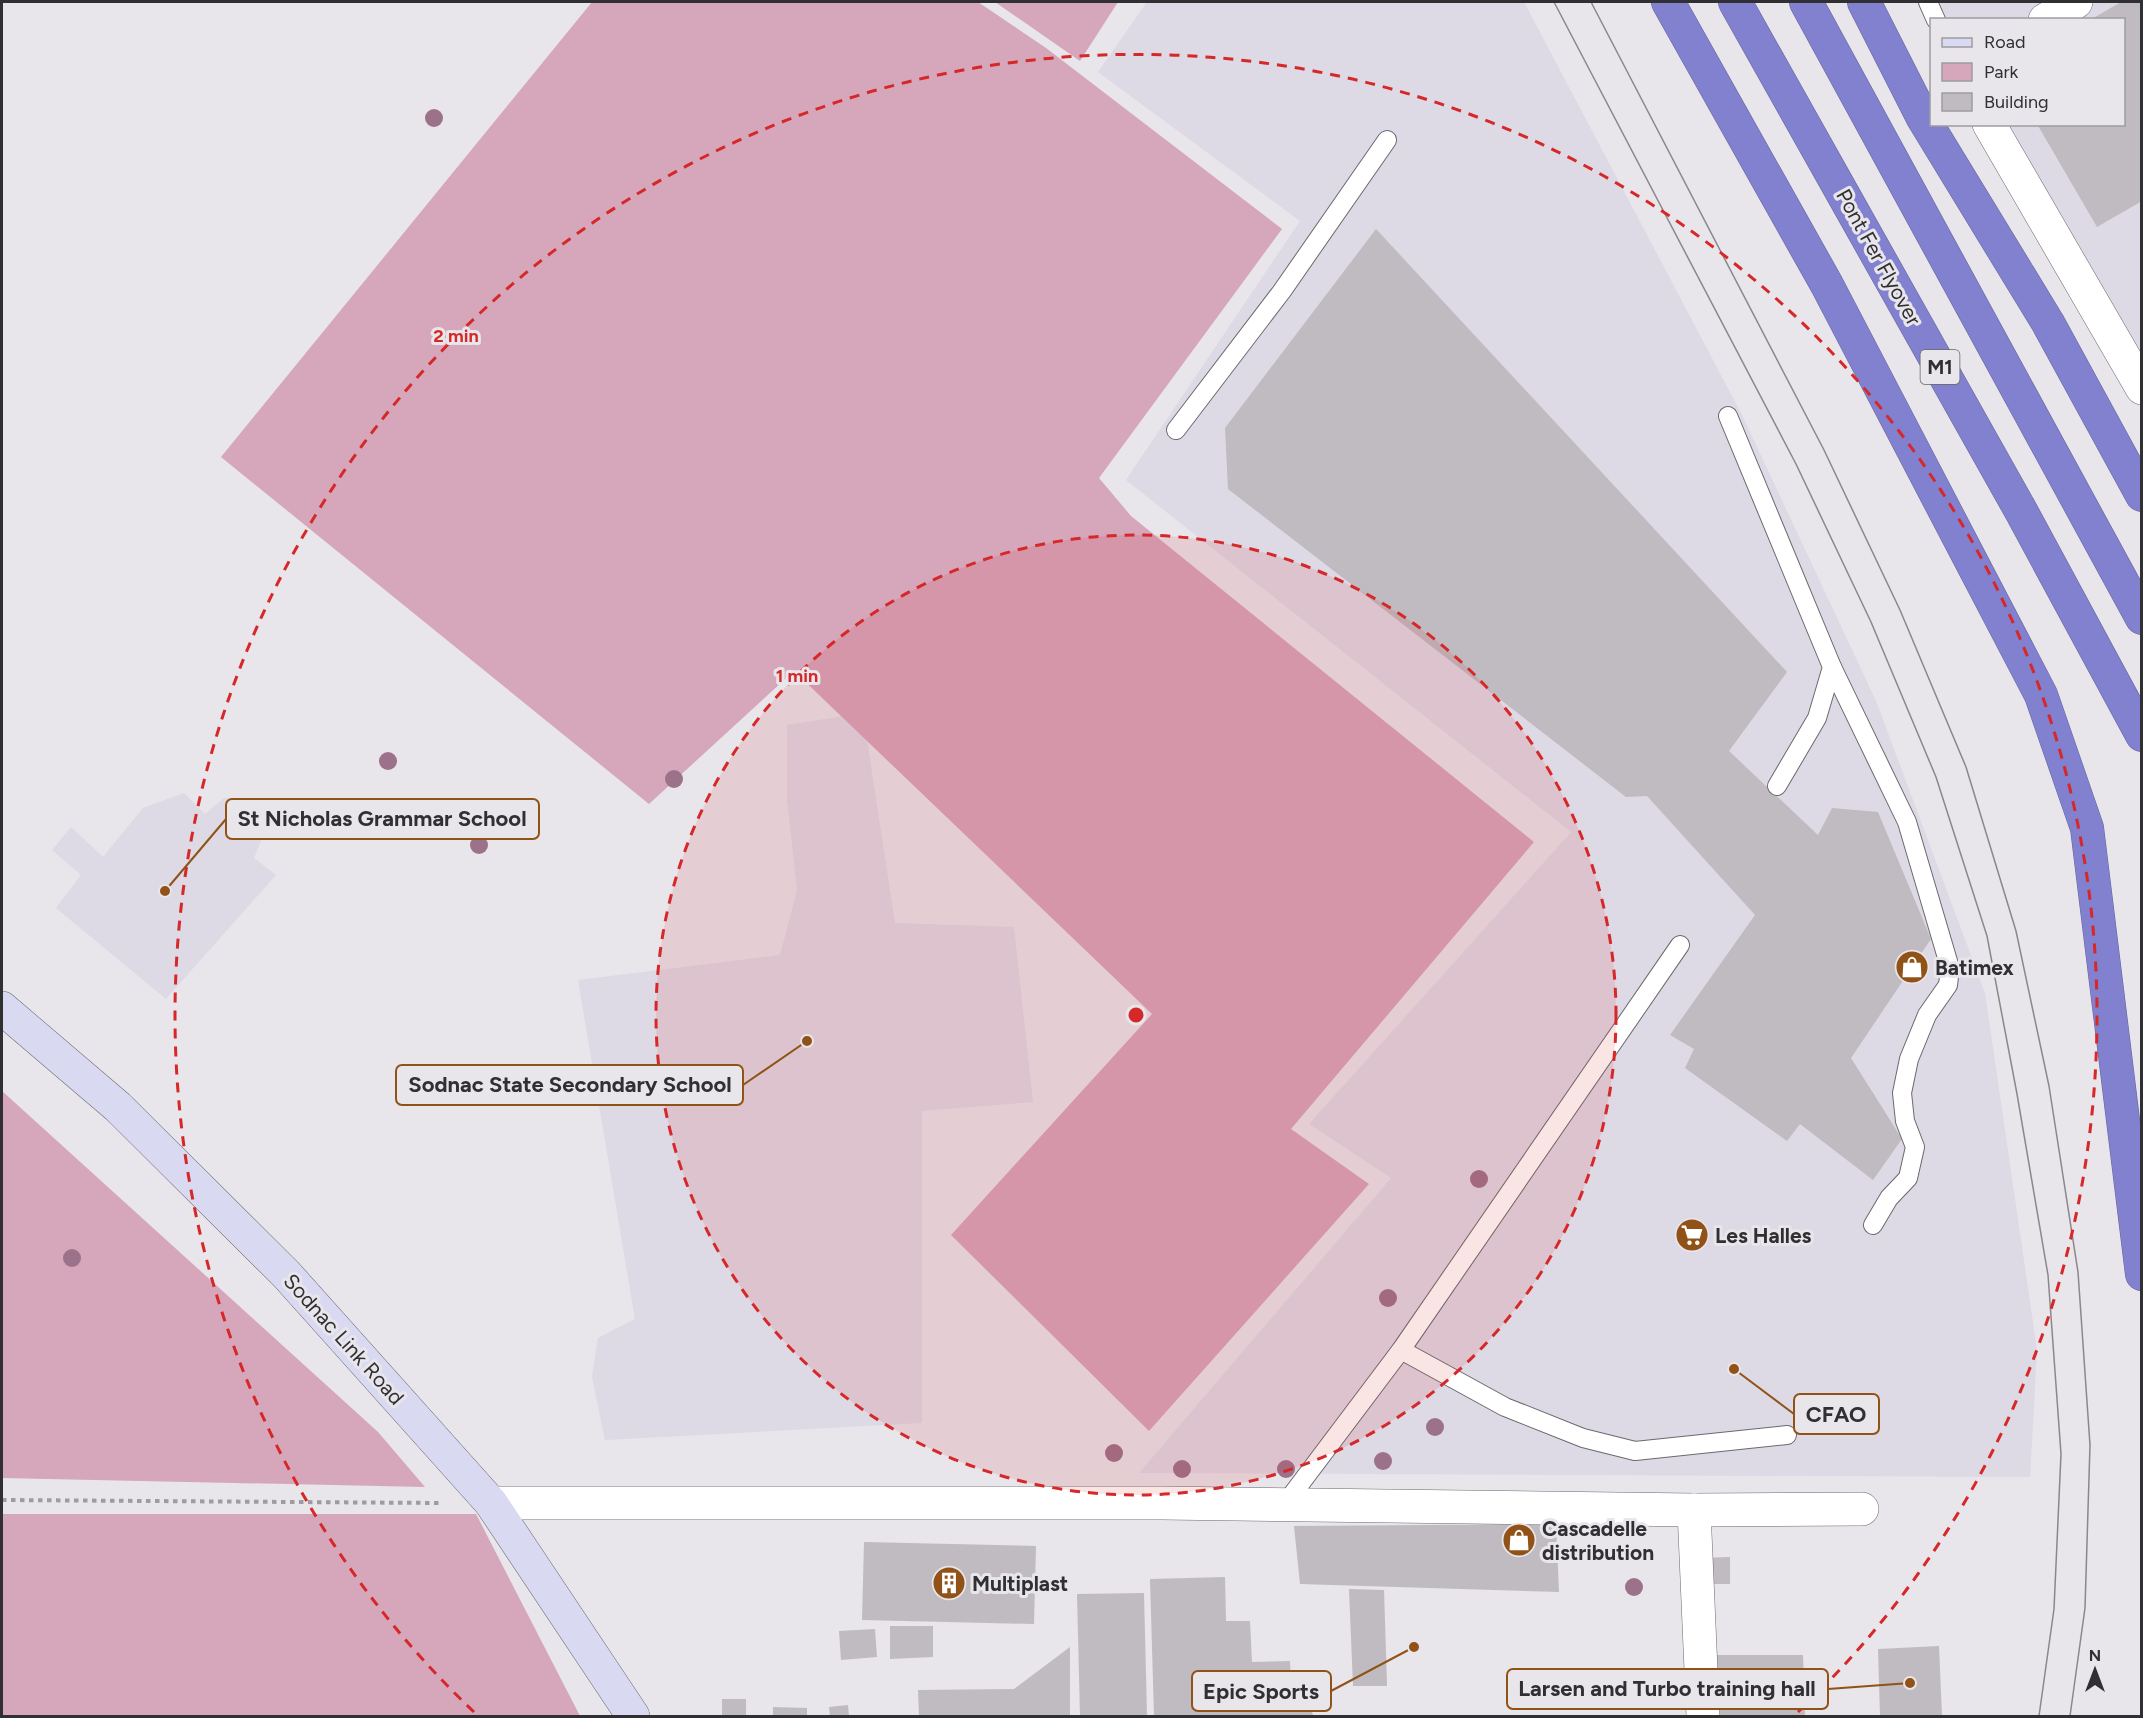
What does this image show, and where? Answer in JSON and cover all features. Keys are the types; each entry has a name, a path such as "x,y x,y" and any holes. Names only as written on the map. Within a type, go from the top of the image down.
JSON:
{"highway":[{"path":"1668,2 1827,285 2041,695 2087,828 2098,932 2142,1274"},
{"name":"Pont Fer Flyover","path":"1735,2 2015,501 2142,735"},
{"path":"1806,2 2142,618"},
{"path":"1864,2 1923,118 2048,323 2142,495"},
{"path":"2108,997 2142,1122"}],"main road":[{"name":"Sodnac Link Road","path":"2,1008 118,1107 286,1274 491,1503 633,1716"}],"street":[{"path":"2048,18 2076,2"},
{"path":"1990,126 2142,388"},
{"path":"491,1503 1285,1504 1694,1510 1863,1509"},
{"path":"1694,1510 1703,1716"}],"lane":[{"path":"1928,2 1935,18"},
{"path":"1176,430 1282,291 1387,140"},
{"path":"1728,416 1832,667 1907,822 1950,968 1948,985 1927,1015 1909,1059 1904,1082 1902,1093 1905,1121 1915,1148 1908,1178 1889,1198 1873,1225"},
{"path":"1777,786 1817,718 1832,667"},
{"path":"1285,1504 1401,1350 1680,945"},
{"path":"1401,1350 1505,1407 1583,1438 1635,1451 1787,1435"}],"path":[{"path":"2,1500 491,1503"}],"shaded area":[{"path":"1147,2 1524,2 1742,415 1876,701 1985,993 2037,1350 2030,1477 1139,1473 1391,1178 1309,1124 1571,832 1126,480 1300,221 1098,72"},
{"path":"1933,2 2141,2 2141,385 2001,126 2125,126 2125,18 1942,18"},
{"path":"863,713 895,923 1014,927 1033,1102 922,1111 922,1423 605,1440 592,1377 598,1338 635,1319 578,980 780,955 797,890 787,800 787,725"},
{"path":"184,793 205,814 224,798 251,799 268,823 254,858 276,875 166,999 56,908 81,875 52,850 71,827 103,857 143,808"}],"green space":[{"path":"592,2 978,2 1046,48 1282,229 1099,478 1131,516 1534,842 1291,1129 1369,1184 1149,1431 951,1235 1152,1014 794,671 649,804 221,457"},
{"path":"995,2 1118,2 1080,61"},
{"path":"2,1091 378,1432 425,1487 2,1478"},
{"path":"2,1514 476,1514 580,1716 2,1716"}],"building":[{"path":"2121,2 2142,2 2142,201 2097,227 2038,126 2125,126 2125,18 2093,18"},
{"path":"1376,229 1787,672 1729,751 1818,835 1832,808 1878,812 1931,939 1851,1058 1902,1139 1873,1180 1800,1124 1787,1141 1685,1068 1694,1049 1670,1035 1755,915 1647,796 1626,797 1228,489 1225,428"},
{"path":"1556,1524 1559,1592 1300,1584 1294,1526"},
{"name":"Multiplast","path":"864,1542 1036,1546 1034,1624 862,1620"},
{"path":"1730,1557 1730,1584 1701,1584 1701,1558"},
{"path":"1225,1577 1226,1621 1250,1621 1252,1662 1290,1661 1292,1711 1312,1711 1313,1716 1154,1716 1150,1579"},
{"path":"1349,1589 1384,1590 1387,1686 1353,1686"},
{"path":"1144,1593 1147,1716 1080,1716 1077,1594"},
{"path":"890,1626 933,1626 933,1657 890,1659"},
{"path":"875,1629 877,1657 841,1660 839,1631"},
{"path":"1939,1646 1942,1716 1880,1716 1878,1649"},
{"path":"1070,1647 1070,1716 919,1716 918,1690 1014,1689"},
{"path":"1714,1655 1803,1655 1805,1716 1716,1716"},
{"path":"722,1699 746,1699 746,1716 722,1716"},
{"path":"848,1705 849,1716 830,1716 829,1707"},
{"path":"773,1707 807,1708 807,1716 773,1716"}],"tram line":[{"path":"1554,2 1796,464 1871,622 1936,777 1987,936 2048,1275 2061,1454 2054,1609 2039,1716"},
{"path":"1591,2 1824,450 1900,610 1966,767 2016,931 2049,1086 2078,1272 2090,1445 2085,1608 2070,1716"}],"place":[{"name":"St Nicholas Grammar School","path":"165,891"},
{"name":"Batimex","path":"1912,967"},
{"name":"Sodnac State Secondary School","path":"807,1041"},
{"name":"Les Halles","path":"1692,1235"},
{"name":"CFAO","path":"1734,1369"},
{"name":"Cascadelle distribution","path":"1519,1540"},
{"name":"Multiplast","path":"949,1583"},
{"name":"Epic Sports","path":"1414,1647"},
{"name":"Larsen and Turbo training hall","path":"1910,1683"}]}
